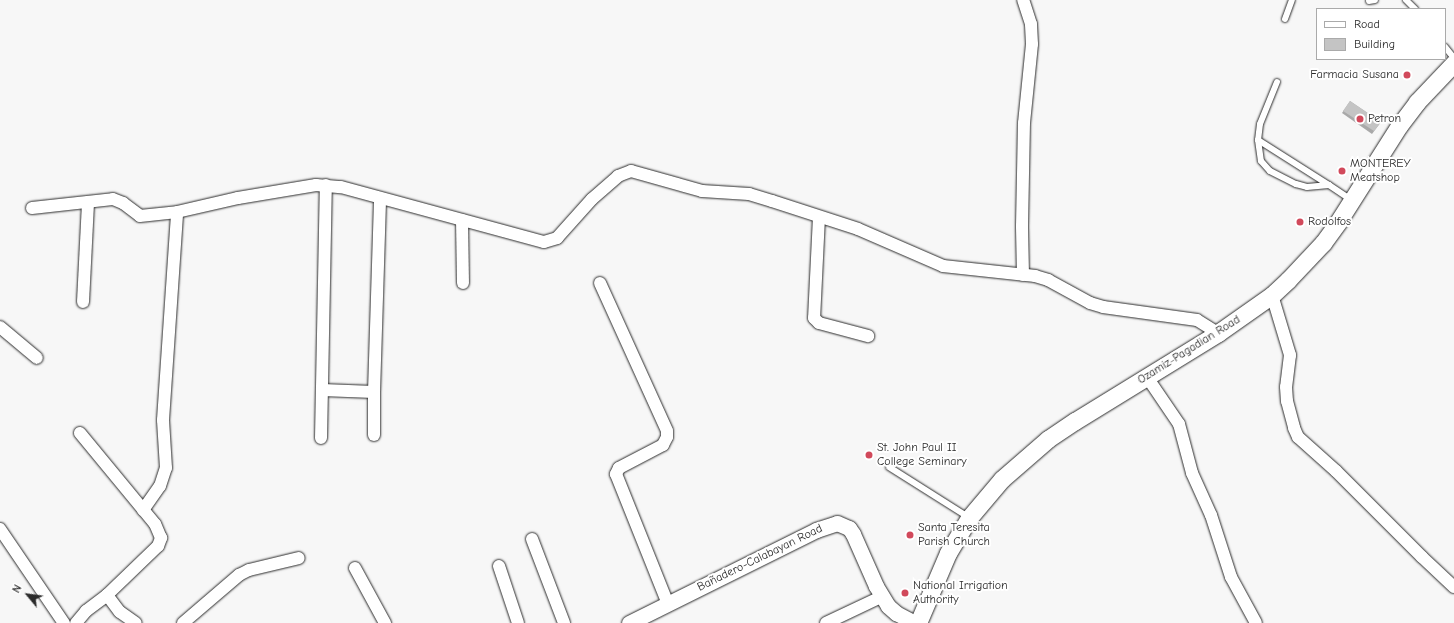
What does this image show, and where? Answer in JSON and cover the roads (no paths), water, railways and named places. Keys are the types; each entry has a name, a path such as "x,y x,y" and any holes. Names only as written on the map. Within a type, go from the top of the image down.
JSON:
{"main road":[{"name":"Ozamiz-Pagadian Road","path":"916,623 948,553 969,518 1002,479 1048,439 1218,333 1272,295 1323,243 1352,200 1398,126 1417,102 1454,63"}],"street":[{"path":"1023,0 1031,24 1032,44 1024,123 1022,226 1023,275"},
{"path":"32,208 117,200 137,215 143,216 177,212 238,198 326,185 462,220 538,242 551,241 557,238 592,199 618,176 631,171 702,191 750,194 880,238 943,266 1023,275 1048,280 1090,303 1103,307 1197,320 1218,333"},
{"path":"321,438 326,185"},
{"path":"374,435 380,200"},
{"path":"83,302 88,202"},
{"path":"143,510 160,486 166,468 163,420 177,212"},
{"path":"819,217 814,318 819,323 868,336"},
{"path":"462,220 463,283"},
{"path":"600,283 667,431 667,437 663,445 619,468 616,474 668,604"},
{"path":"1272,295 1290,355 1286,387 1287,401 1298,437 1336,471 1422,558 1454,587"},
{"path":"0,327 37,358"},
{"path":"1147,377 1179,424 1192,473 1211,515 1231,577 1256,623"},
{"path":"322,390 374,392"},
{"path":"76,623 86,611 107,595 160,543 159,532 143,510 80,433"},
{"name":"Bañadero-Calabayan Road","path":"630,623 816,530 837,523 849,528 853,534 882,597 896,613 916,623"},
{"path":"0,529 64,623"},
{"path":"532,539 564,623"},
{"path":"183,623 239,575 249,570 299,558"},
{"path":"499,566 518,623"},
{"path":"355,568 384,623"},
{"path":"107,595 120,612 136,623"},
{"path":"826,623 882,597"}],"lane":[{"path":"1284,19 1292,0"},
{"path":"1406,0 1414,8"},
{"path":"1446,47 1454,58"},
{"path":"1277,82 1260,124 1258,140 1261,161 1270,171 1296,184 1312,187 1329,185"},
{"path":"1258,140 1352,200"},
{"path":"889,467 969,518"}],"place":[{"name":"Farmacia Susana","path":"1407,75"},
{"name":"Petron","path":"1360,119"},
{"name":"MONTEREY Meatshop","path":"1342,171"},
{"name":"Rodolfos","path":"1300,222"},
{"name":"St. John Paul II College Seminary","path":"869,455"},
{"name":"Santa Teresita Parish Church","path":"910,535"},
{"name":"National Irrigation Authority","path":"905,593"}]}
